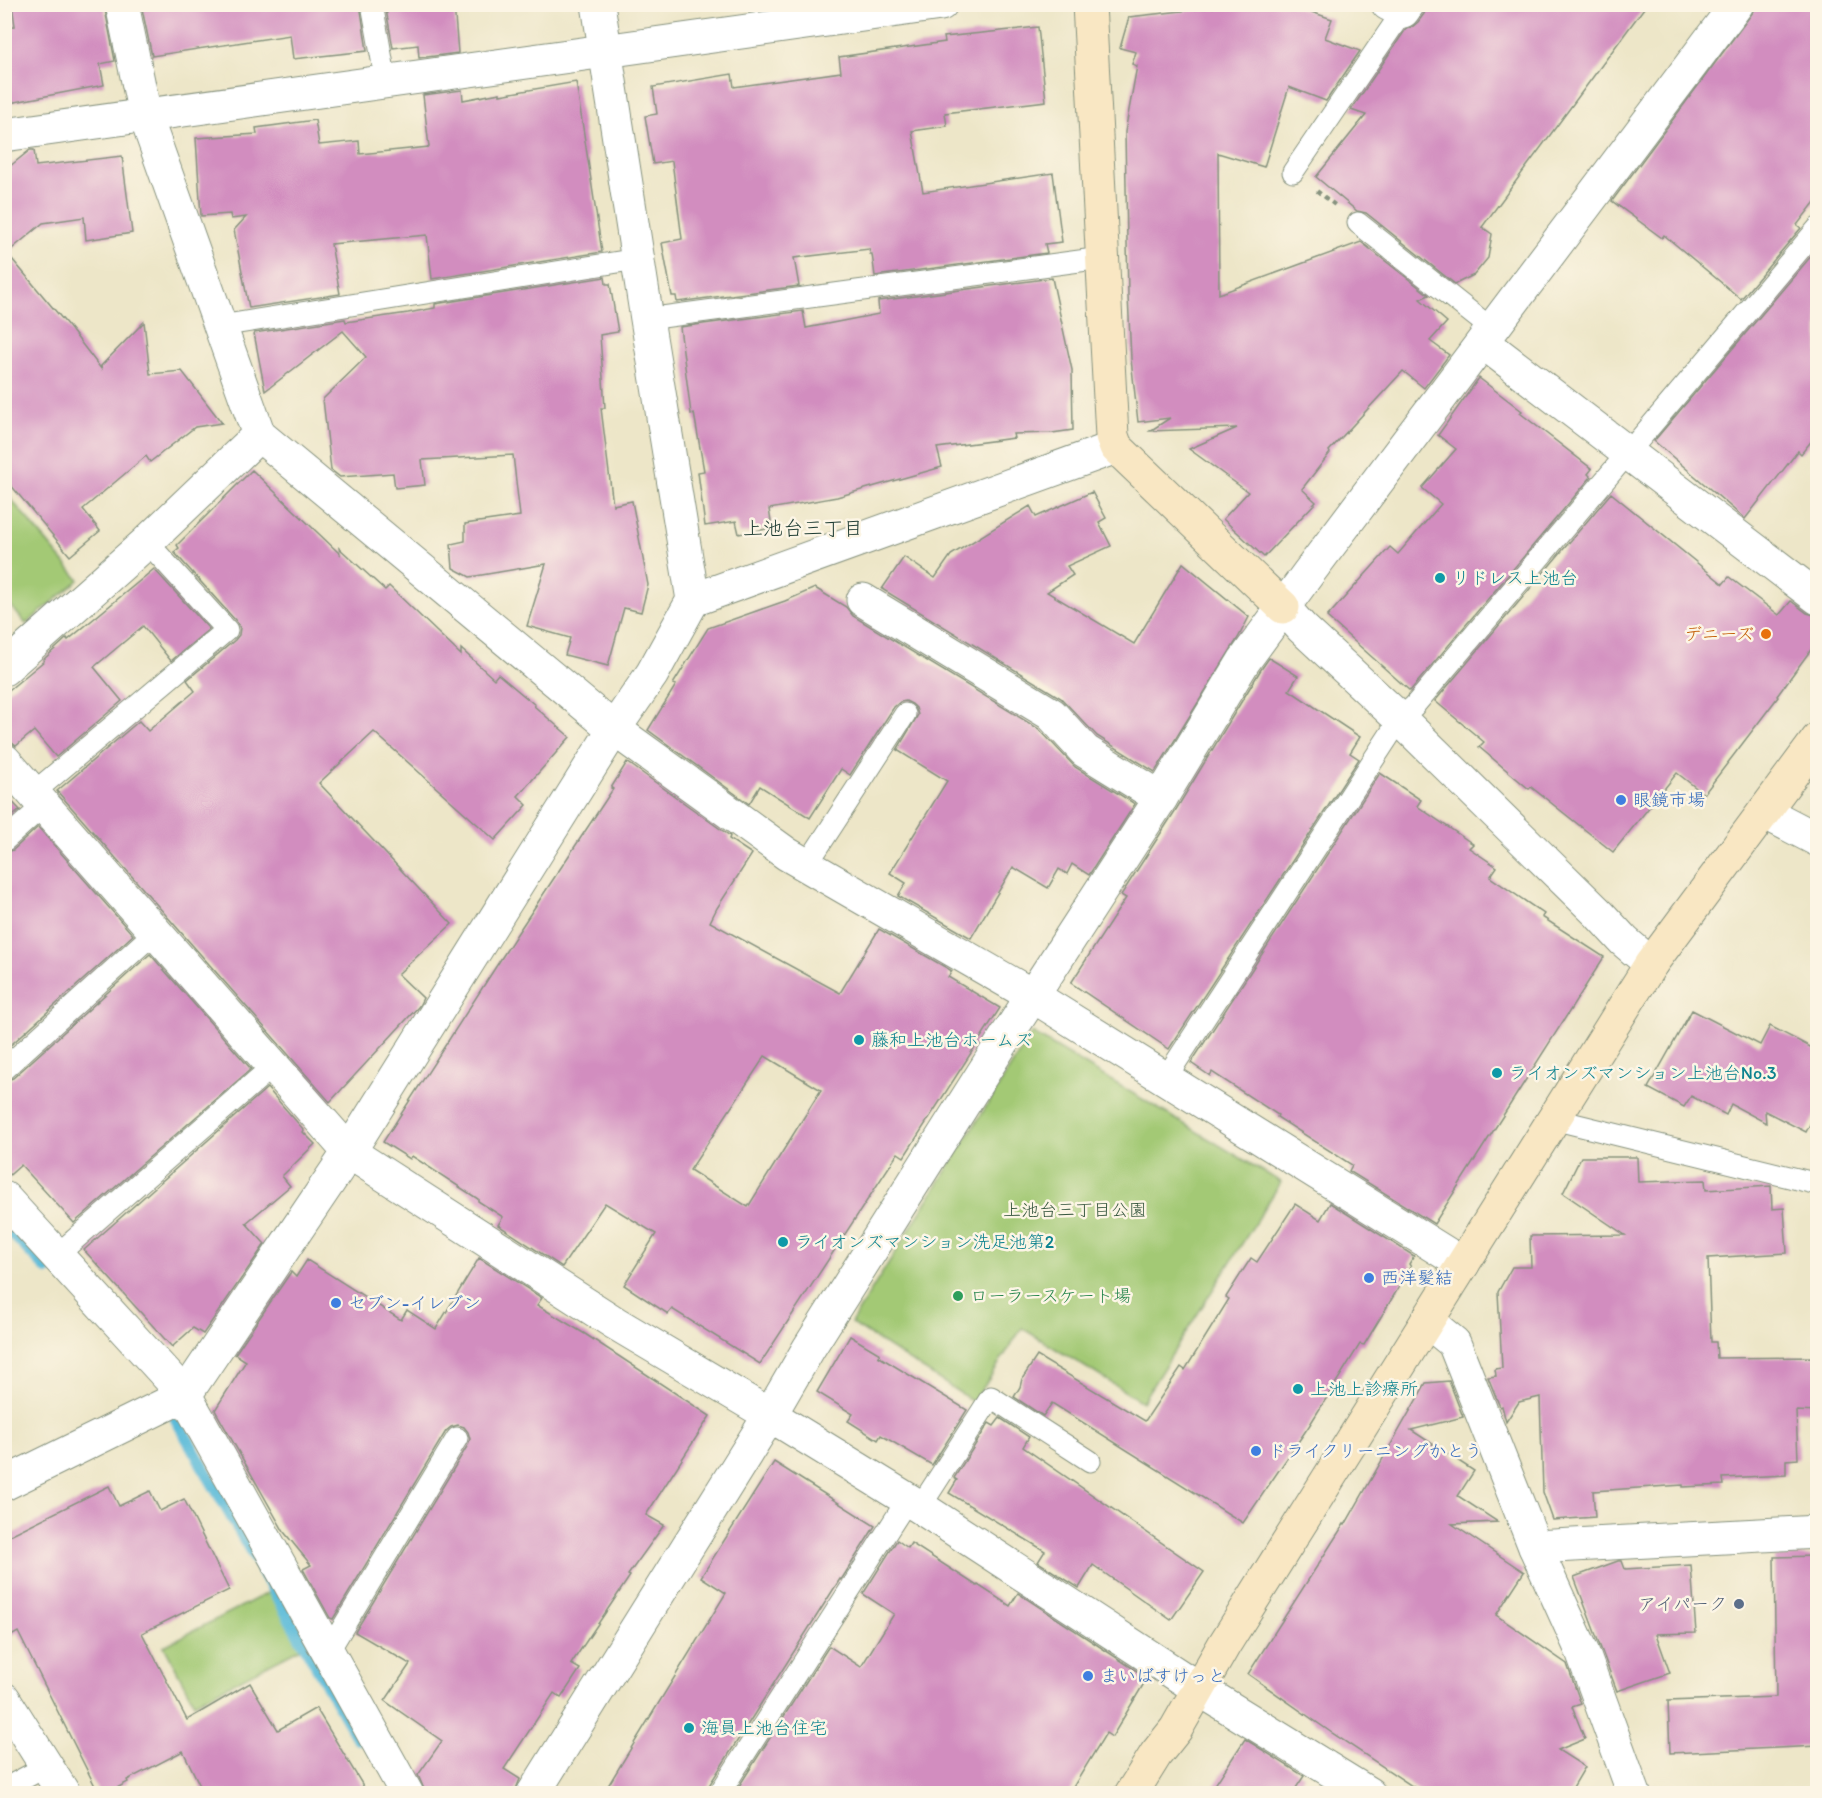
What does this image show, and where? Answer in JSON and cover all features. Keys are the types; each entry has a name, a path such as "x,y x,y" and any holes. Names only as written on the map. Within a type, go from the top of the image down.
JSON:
{"street":[{"path":"122,4 145,115 259,435 614,729 787,855 1033,996 1463,1264"},
{"path":"4,1484 184,1396 349,1152 614,729 652,674 693,600 598,4"},
{"path":"1089,4 1112,436 1116,447 1302,628 1400,719 1624,941 1651,964"},
{"path":"532,1794 809,1348 1161,798 1244,662 1737,4"},
{"path":"4,135 924,6"},
{"path":"1488,336 1627,453 1818,598"},
{"path":"4,669 147,542 259,435"},
{"path":"693,600 1116,447"},
{"path":"863,600 1051,714 1085,751 1161,798"},
{"path":"1131,1794 1176,1729 1231,1635 1651,964 1818,739"},
{"path":"4,760 349,1152 615,1323 770,1414 914,1503 1199,1689 1369,1794"},
{"path":"1764,812 1818,840"},
{"path":"4,1198 184,1396 407,1794"},
{"path":"1427,1321 1454,1343 1534,1547 1582,1651 1634,1794"},
{"path":"1534,1547 1818,1532"},
{"path":"4,1699 64,1794"}],"lane":[{"path":"372,4 386,82"},
{"path":"1293,172 1400,7"},
{"path":"1358,223 1488,336"},
{"path":"1164,1079 1400,719 1818,228"},
{"path":"647,320 1102,258"},
{"path":"220,326 637,259"},
{"path":"4,841 39,799 228,630 147,542"},
{"path":"806,866 905,714"},
{"path":"4,1069 155,932"},
{"path":"57,1255 273,1066"},
{"path":"1553,1119 1818,1184"},
{"path":"719,1794 914,1503 991,1397 1090,1461"},
{"path":"328,1652 457,1438"},
{"path":"4,1789 47,1766"}],"path":[{"path":"1293,172 1358,223"}],"green space":[{"path":"4,491 79,580 26,624 5,599"},
{"name":"上池台三丁目公園","path":"1032,1033 1281,1182 1142,1402 1022,1328 974,1402 851,1323"},
{"path":"279,1587 309,1644 194,1703 164,1646"}],"building":[{"path":"12,4 104,4 115,61 100,64 104,85 4,104 4,27 15,26"},
{"path":"141,4 360,4 367,51 293,59 290,35 152,56"},
{"path":"385,4 454,4 458,53 419,58 418,45 393,48"},
{"path":"1244,4 1288,4 1332,19 1325,38 1360,51 1326,101 1289,87 1264,167 1218,153 1219,294 1361,242 1429,295 1420,299 1447,322 1430,341 1449,355 1424,388 1403,371 1329,451 1330,453 1302,489 1316,502 1264,557 1223,519 1248,492 1189,449 1237,428 1150,431 1170,418 1138,422 1131,359 1128,296 1125,132 1137,66 1132,64 1136,52 1120,48 1129,17"},
{"path":"1427,4 1647,4 1482,227 1492,234 1488,258 1474,275 1455,284 1366,213 1357,211 1316,177 1366,115 1351,110 1406,29 1418,22 1424,14"},
{"path":"1759,4 1818,4 1818,198 1797,225 1801,228 1741,299 1664,235 1662,238 1612,201"},
{"path":"1038,27 1046,101 945,113 947,126 912,131 923,192 1053,173 1062,242 1045,244 1047,253 875,276 872,254 869,249 794,258 799,286 677,302 676,296 672,296 662,243 682,239 672,161 653,164 645,116 657,114 653,87 732,74 734,87 841,72 839,57 945,42 944,37"},
{"path":"576,82 602,252 432,279 427,235 331,244 340,294 249,308 234,230 246,217 231,219 230,214 201,216 196,138 257,134 256,128 315,120 319,145 359,141 360,154 429,147 423,95 462,90 463,100"},
{"path":"30,150 34,150 36,166 122,156 132,233 86,240 84,217 43,223 7,253 102,370 101,366 144,322 150,374 182,371 222,423 195,427 150,462 146,456 83,509 100,531 70,556 4,477 4,171"},
{"path":"1818,248 1818,433 1801,454 1798,451 1745,519 1654,441"},
{"path":"605,277 606,284 610,284 618,332 600,335 605,408 601,408 613,505 632,501 648,585 641,612 624,608 608,666 565,655 570,638 527,626 546,564 470,577 453,568 451,544 465,541 465,524 520,516 513,455 422,460 425,485 395,488 393,473 340,477 331,470 323,399 366,357 343,331 265,391 254,333 345,319 346,322 408,313 435,308 435,304"},
{"path":"1052,278 1072,370 1073,430 1013,434 1014,438 937,448 942,467 837,497 769,509 772,528 739,534 736,521 705,526 698,472 704,471 694,413 691,414 680,327 803,311 806,328 879,314 878,301"},
{"name":"リドレス上池台","path":"1479,378 1592,469 1588,474 1591,477 1410,691 1327,617 1390,547 1398,554 1441,504 1422,488 1456,449 1438,435"},
{"path":"252,470 340,554 339,548 385,590 389,586 461,655 461,649 494,679 498,674 570,737 518,796 527,805 495,840 374,732 319,783 452,924 398,974 423,998 419,1006 330,1102 57,791 139,721 148,731 195,691 187,680 239,635 240,628 236,621 174,552 179,548 177,545"},
{"path":"1092,492 1106,518 1099,522 1111,546 1067,566 1073,575 1047,592 1134,644 1183,563 1249,617 1155,772 1097,736 1061,698 882,589 904,557 935,578 951,555 1030,506 1036,517"},
{"path":"1611,493 1723,584 1729,577 1779,615 1791,601 1807,613 1818,616 1818,640 1704,794 1677,773 1613,852 1531,787 1529,789 1479,747 1484,742 1435,701"},
{"path":"154,569 209,629 171,661 143,626 94,667 122,701 56,757 34,731 16,746 11,742 4,742 4,694 44,661 67,638 68,640"},
{"path":"815,588 846,607 853,616 1039,729 1075,767 1135,804 1089,875 1072,864 1067,874 1059,869 1048,888 1013,867 971,938 898,896 906,883 890,873 947,781 897,750 918,715 916,708 906,701 894,707 850,775 841,769 810,818 760,786 749,804 648,730 708,628"},
{"path":"1269,658 1298,676 1289,690 1360,737 1350,753 1359,759 1169,1049 1071,983 1126,898 1121,895"},
{"path":"627,762 752,854 710,922 840,993 879,929 952,971 948,977 1000,1008 904,1157 898,1153 760,1364 672,1309 668,1314 624,1285 656,1234 605,1203 562,1267 498,1225 503,1217 478,1199 412,1156 410,1159 383,1142 613,789 611,788","holes":["765,1056 821,1090 748,1207 690,1170"]},
{"path":"1380,773 1421,800 1417,806 1473,844 1469,848 1497,867 1490,877 1544,914 1542,917 1604,957 1434,1224 1349,1171 1352,1165 1277,1117 1278,1115 1212,1072 1210,1076 1191,1063"},
{"path":"4,793 20,810 4,823"},
{"path":"38,827 133,935 4,1051 4,853 13,850"},
{"path":"150,954 251,1069 74,1223 21,1165 4,1180 4,1081 13,1078"},
{"path":"1692,1010 1760,1045 1770,1026 1818,1051 1818,1109 1806,1132 1765,1111 1766,1123 1731,1104 1726,1115 1691,1096 1684,1107 1648,1088"},
{"path":"267,1088 315,1144 282,1176 290,1186 246,1223 265,1244 203,1334 193,1328 172,1347 84,1250"},
{"path":"1581,1157 1637,1157 1638,1182 1705,1180 1706,1190 1771,1186 1772,1209 1784,1208 1787,1253 1708,1258 1711,1342 1716,1342 1717,1358 1818,1357 1818,1412 1796,1411 1798,1459 1786,1460 1786,1475 1723,1478 1724,1485 1683,1487 1683,1485 1593,1491 1595,1517 1553,1520 1543,1492 1540,1397 1519,1402 1506,1422 1502,1406 1500,1407 1488,1377 1496,1376 1495,1369 1502,1368 1498,1292 1512,1267 1531,1267 1530,1236 1625,1235 1563,1193"},
{"path":"1330,1203 1414,1256 1409,1264 1411,1267 1364,1345 1360,1344 1309,1426 1243,1523 1052,1403 1043,1416 1014,1397 1022,1379 1037,1356 1145,1421 1181,1367 1185,1370 1229,1299 1226,1297 1251,1258 1257,1262 1295,1204 1320,1220"},
{"path":"479,1258 542,1298 537,1305 710,1416 646,1515 664,1525 628,1575 630,1576 571,1664 580,1669 561,1698 554,1693 504,1769 520,1779 514,1794 426,1794 418,1775 442,1741 385,1701 410,1664 355,1632 468,1445 470,1439 468,1432 464,1427 458,1425 446,1431 333,1619 330,1618 303,1569 311,1565 284,1532 215,1410 246,1361 235,1354 291,1272 296,1277 307,1260 401,1320 407,1310 436,1329"},
{"path":"850,1336 880,1354 878,1356 967,1410 932,1465 881,1435 878,1440 848,1421 853,1414 817,1392"},
{"path":"1449,1381 1463,1417 1411,1430 1474,1471 1458,1496 1498,1522 1452,1524 1524,1572 1496,1615 1567,1664 1581,1704 1572,1707 1585,1739 1558,1750 1585,1767 1569,1794 1424,1794 1248,1674 1345,1525 1426,1383"},
{"path":"1000,1418 1029,1437 1023,1447 1204,1572 1171,1620 1093,1565 1079,1588 1038,1562 1045,1551 949,1493 957,1480 954,1478 989,1423 994,1426"},
{"path":"774,1462 875,1526 708,1787 706,1794 603,1794 726,1593 701,1577"},
{"path":"109,1486 119,1506 150,1491 160,1511 184,1499 229,1590 142,1633 187,1720 250,1683 278,1730 316,1708 368,1794 204,1794 183,1751 127,1780 128,1782 106,1794 99,1794 18,1632 4,1640 4,1538"},
{"path":"897,1540 908,1548 911,1543 1010,1606 1018,1593 1143,1675 1143,1685 1112,1737 1106,1733 1069,1794 734,1794 829,1646 861,1667 894,1614 863,1594"},
{"path":"1818,1556 1818,1746 1670,1753 1668,1701 1776,1697 1774,1557"},
{"path":"1622,1561 1625,1569 1691,1565 1696,1633 1656,1634 1670,1673 1617,1691 1574,1577"},
{"path":"1245,1739 1304,1776 1292,1794 1209,1794"}],"waterway":[{"path":"4,1225 47,1269"},
{"path":"168,1405 358,1739"}],"place":[{"name":"リドレス上池台","path":"1440,578"},
{"name":"デニーズ","path":"1766,634"},
{"name":"眼鏡市場","path":"1621,800"},
{"name":"藤和上池台ホームズ","path":"859,1040"},
{"name":"ライオンズマンション上池台No.3","path":"1497,1073"},
{"name":"ライオンズマンション洗足池第2","path":"783,1242"},
{"name":"西洋髪結","path":"1369,1278"},
{"name":"ローラースケート場","path":"958,1296"},
{"name":"セブン-イレブン","path":"336,1303"},
{"name":"上池上診療所","path":"1298,1389"},
{"name":"ドライクリーニングかとう","path":"1256,1451"},
{"name":"アイパーク","path":"1739,1604"},
{"name":"まいばすけっと","path":"1088,1676"},
{"name":"海員上池台住宅","path":"689,1728"}],"district":[{"name":"上池台三丁目","path":"803,528"}]}
